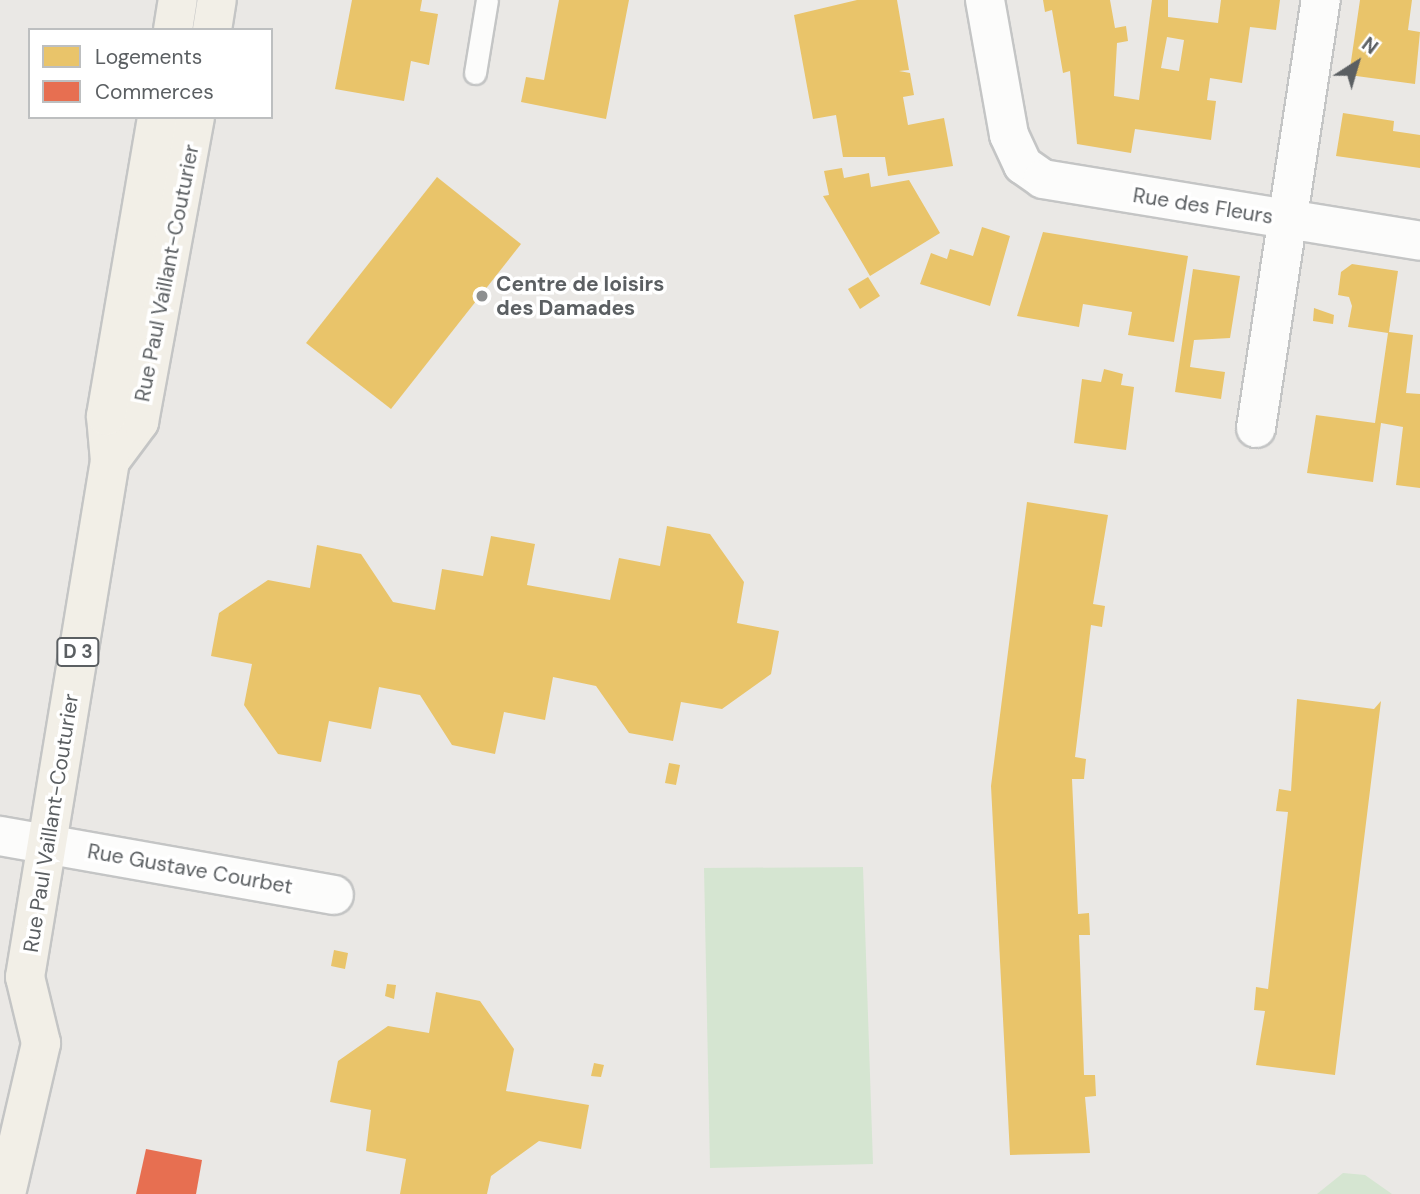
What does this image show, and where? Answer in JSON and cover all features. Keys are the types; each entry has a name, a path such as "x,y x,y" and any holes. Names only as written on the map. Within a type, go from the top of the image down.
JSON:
{"main road":[{"path":"173,28 178,0"},
{"path":"212,28 217,0"},
{"name":"Rue Paul Vaillant-Couturier","path":"6,1194 41,1043 13,990 47,843 110,461 106,416 158,119"},
{"name":"Rue Paul Vaillant-Couturier","path":"110,461 139,422 195,119"}],"street":[{"name":"Rue des Fleurs","path":"985,0 1010,135 1023,165 1043,179 1420,241"},
{"path":"1256,428 1321,0"},
{"name":"Rue Gustave Courbet","path":"0,836 334,895"}],"lane":[{"path":"475,73 487,0"}],"green space":[{"path":"863,867 873,1164 710,1168 704,868"},
{"path":"1343,1173 1365,1175 1392,1194 1317,1194"}],"building: Logements":[{"path":"352,0 422,0 420,11 438,14 429,65 411,61 404,101 335,89"},
{"path":"559,0 629,0 606,119 521,102 526,77 544,80"},
{"path":"857,0 897,0 909,70 899,71 910,73 914,95 903,97 908,125 944,118 953,166 888,176 885,157 843,157 836,115 813,119 794,15"},
{"path":"1043,0 1110,0 1115,28 1126,26 1128,41 1117,43 1114,96 1139,100 1152,0 1168,0 1168,17 1218,23 1221,0 1280,0 1276,30 1250,27 1242,83 1210,78 1207,100 1216,101 1211,140 1135,129 1131,153 1077,144 1070,71 1063,73 1052,10 1045,12","holes":["1167,37 1184,40 1179,71 1161,68"]},
{"path":"1360,0 1412,0 1408,30 1420,32 1415,84 1349,75"},
{"path":"1343,113 1394,121 1393,131 1420,135 1420,168 1336,156"},
{"path":"842,168 844,178 869,173 871,187 909,180 940,233 870,276 823,196 829,195 824,171"},
{"path":"437,177 521,244 391,409 306,343"},
{"path":"982,227 1010,236 990,306 920,284 931,253 947,259 950,249 973,256"},
{"path":"1043,232 1188,256 1174,342 1128,335 1132,312 1083,304 1079,327 1017,316"},
{"path":"1352,264 1398,271 1389,332 1413,335 1406,393 1420,394 1420,488 1396,485 1403,427 1381,423 1373,482 1307,473 1316,415 1375,423 1388,333 1348,327 1352,306 1349,297 1338,295 1341,272"},
{"path":"1193,269 1240,276 1230,338 1194,340 1190,367 1225,372 1221,399 1175,392"},
{"path":"868,277 880,296 860,309 848,289"},
{"path":"1314,308 1334,315 1333,324 1313,321"},
{"path":"1104,369 1123,374 1121,385 1134,387 1126,450 1074,443 1082,379 1101,382"},
{"path":"1027,502 1108,515 1093,604 1105,606 1102,627 1091,625 1075,757 1086,759 1084,779 1072,779 1078,914 1089,913 1090,935 1079,935 1084,1075 1095,1075 1096,1096 1085,1097 1090,1153 1010,1155 991,786"},
{"path":"667,526 710,534 744,582 737,623 779,631 771,674 722,709 681,702 673,741 629,733 596,686 553,677 545,720 504,712 495,754 452,745 420,695 379,687 371,729 329,721 321,762 278,754 244,705 252,664 211,656 219,613 268,580 310,588 317,545 361,554 393,602 435,610 442,569 483,576 491,536 535,544 527,585 610,600 619,558 660,566"},
{"path":"1297,699 1374,709 1381,701 1335,1075 1256,1065 1265,1011 1254,1010 1256,987 1268,989 1288,812 1276,811 1279,789 1291,791"},
{"path":"669,763 680,765 676,785 665,783"},
{"path":"334,950 348,953 345,969 331,966"},
{"path":"387,984 396,985 394,999 385,996"},
{"path":"436,992 480,1001 514,1049 506,1091 589,1105 581,1149 539,1141 491,1176 487,1194 400,1194 406,1159 366,1151 371,1110 330,1102 338,1061 388,1026 429,1033"},
{"path":"594,1063 604,1065 601,1077 591,1076"}],"building: Commerces":[{"path":"146,1149 202,1160 196,1194 136,1194"}],"place":[{"name":"Centre de loisirs des Damades","path":"482,296"}]}
